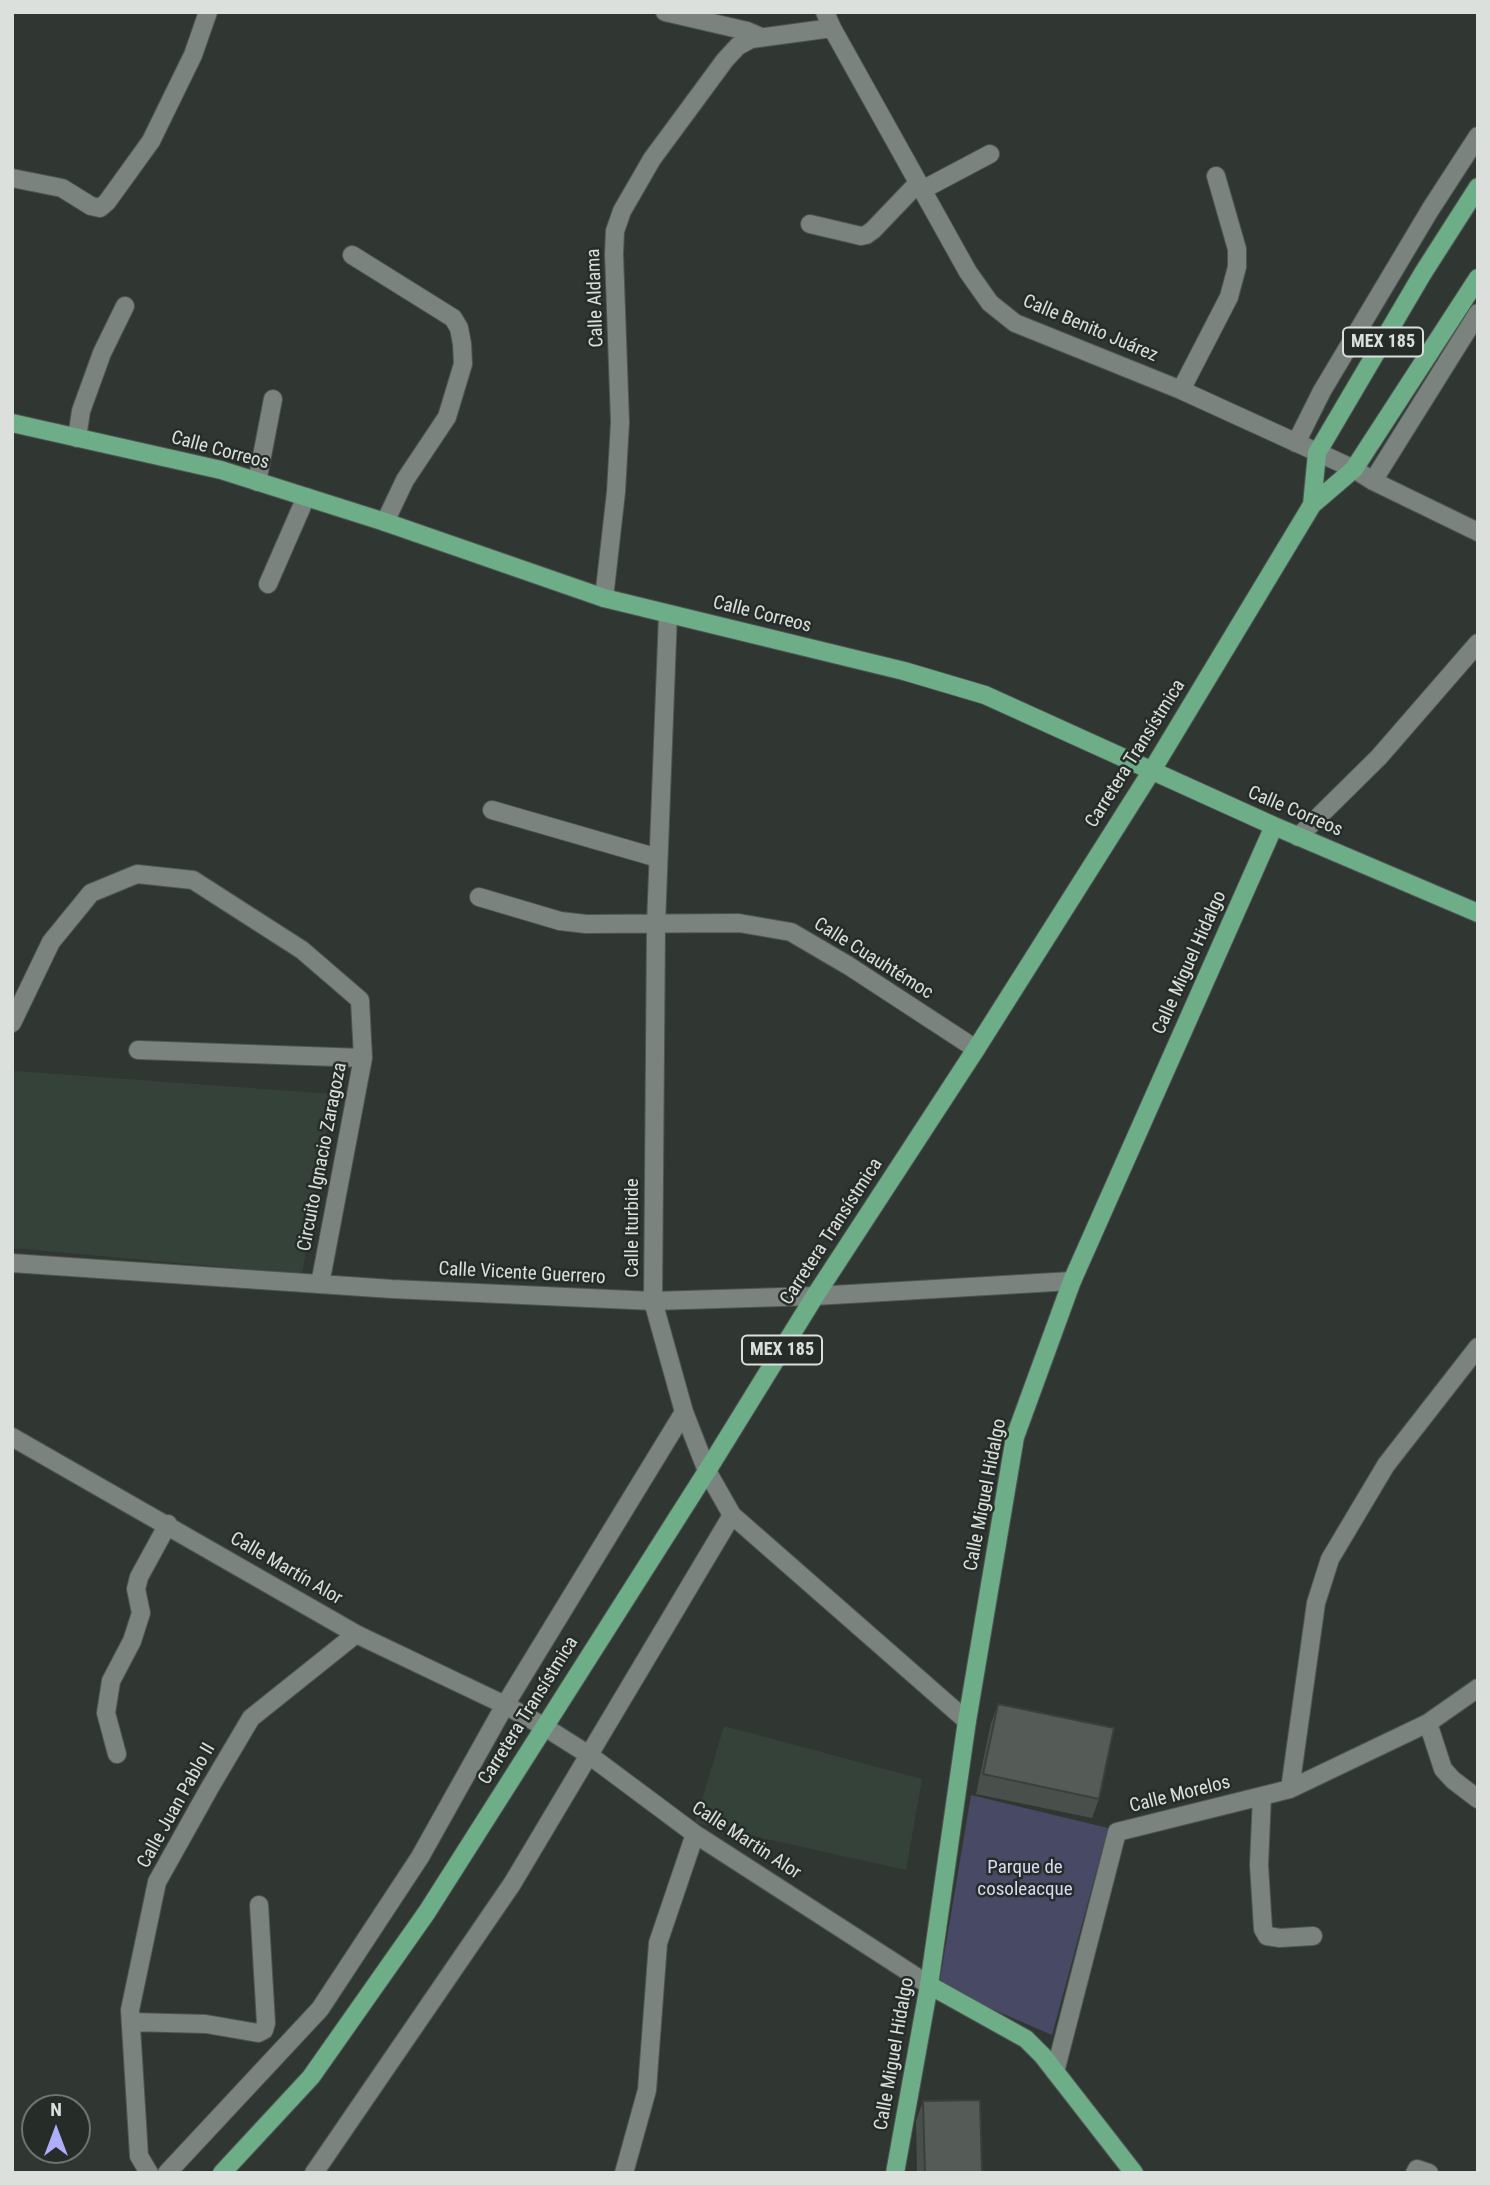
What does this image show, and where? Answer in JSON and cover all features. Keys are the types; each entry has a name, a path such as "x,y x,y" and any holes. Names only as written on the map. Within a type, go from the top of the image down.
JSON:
{"main road":[{"name":"Carretera Transístmica","path":"1312,505 1317,453 1423,273 1478,187"},
{"name":"Carretera Transístmica","path":"222,2173 311,2077 427,1912 815,1296 976,1049 1151,772 1312,505 1354,468 1478,278"},
{"name":"Calle Correos","path":"12,423 221,470 385,522 604,598 904,671 985,695 1151,772 1478,914"},
{"name":"Calle Miguel Hidalgo","path":"895,2173 929,1985 967,1721 1014,1437 1073,1281 1273,826"},
{"path":"929,1985 1026,2039 1043,2056 1134,2173"}],"street":[{"path":"12,178 61,188 91,206 100,208 151,141 193,55 208,12"},
{"path":"665,12 747,31 761,37"},
{"name":"Calle Aldama","path":"604,598 616,492 620,422 615,231 632,192 652,159 738,46 751,38 828,20"},
{"name":"Calle Benito Juárez","path":"828,20 968,272 990,303 1014,323 1181,390 1354,468 1373,481 1478,532"},
{"path":"1296,443 1322,391 1478,136"},
{"path":"810,224 860,236 866,235 920,187 990,154"},
{"path":"1181,390 1229,297 1237,267 1237,249 1216,176"},
{"path":"352,255 453,318 459,328 462,344 463,364 447,417 405,480 385,522"},
{"path":"77,438 80,411 102,353 125,306"},
{"path":"1373,481 1478,313"},
{"path":"257,482 273,400"},
{"path":"268,584 306,497"},
{"name":"Calle Iturbide","path":"668,614 656,924 653,1301 684,1412 707,1471 732,1515 967,1721"},
{"path":"1298,837 1379,757 1478,643"},
{"path":"492,810 658,858"},
{"name":"Circuito Ignacio Zaragoza","path":"12,1023 51,942 91,893 137,874 193,880 302,950 360,1000 363,1058 320,1284"},
{"name":"Calle Cuauhtémoc","path":"479,897 560,921 586,924 739,923 791,932 976,1049"},
{"path":"138,1050 363,1058"},
{"name":"Calle Vicente Guerrero","path":"12,1263 320,1284 653,1301 815,1296 1073,1281"},
{"path":"1290,1789 1316,1603 1330,1559 1386,1465 1478,1347"},
{"path":"167,2173 320,2009 420,1857 505,1705 684,1412"},
{"name":"Calle Martín Alor","path":"12,1437 356,1634 543,1726"},
{"path":"313,2173 512,1884 732,1515"},
{"path":"117,1754 106,1713 111,1681 132,1641 141,1613 136,1589 138,1577 168,1524"},
{"name":"Calle Juan Pablo II","path":"149,2173 139,2156 130,2010 157,1882 251,1718 356,1634"},
{"name":"Calle Morelos","path":"1055,2072 1117,1832 1290,1789 1428,1723 1478,1688"},
{"path":"1428,1723 1443,1769 1478,1799"},
{"name":"Calle Martin Alor","path":"543,1726 589,1755 695,1835 929,1985"},
{"path":"1262,1796 1259,1866 1263,1929 1267,1936 1280,1938 1313,1936"},
{"path":"624,2173 647,2090 658,1943 695,1835"},
{"path":"131,2022 205,2024 258,2034 264,2031 266,2023 259,1905"},
{"path":"1415,2173 1417,2169 1429,2173"}],"shaded area":[{"path":"14,1071 333,1094 302,1274 12,1248"},
{"path":"724,1726 922,1779 906,1870 695,1823"}],"green space":[{"name":"Parque de cosoleacque","path":"971,1795 1108,1828 1052,2035 939,1986"}],"building":[{"path":"998,1704 1114,1728 1099,1799 983,1774"},
{"path":"980,2100 982,2173 925,2173 923,2101"}]}
